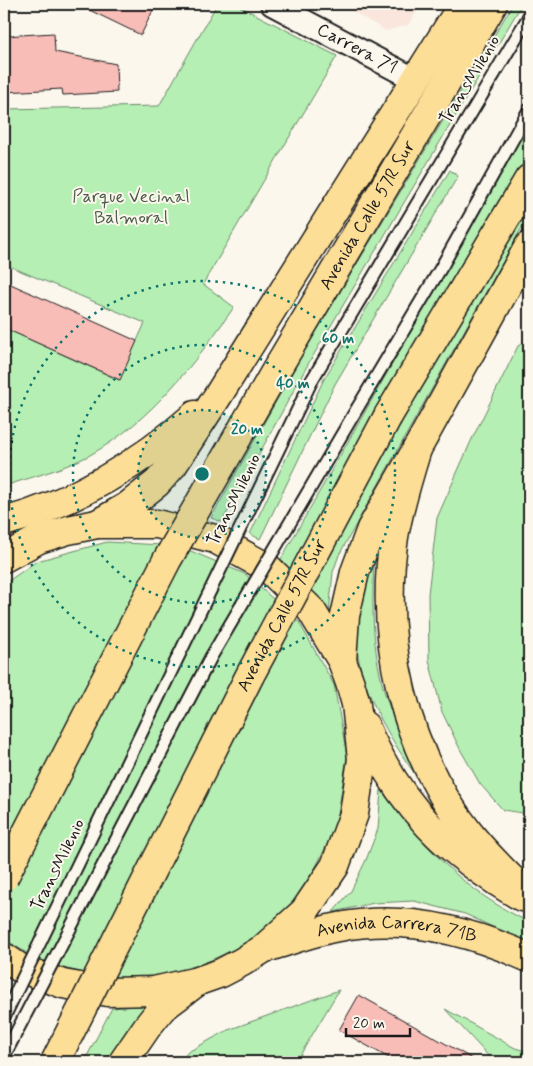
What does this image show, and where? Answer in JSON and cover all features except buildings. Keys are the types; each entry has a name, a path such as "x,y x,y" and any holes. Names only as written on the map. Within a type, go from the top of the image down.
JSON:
{"main road":[{"path":"97,524 128,506 157,483 173,465 463,4"},
{"name":"Avenida Calle 57R Sur","path":"4,877 167,560 279,365 493,4"},
{"name":"Avenida Calle 57R Sur","path":"55,1062 249,677 388,416 529,179"},
{"path":"342,661 346,616 355,572 371,529 529,246"},
{"path":"4,522 73,496 126,468 174,434 219,394"},
{"path":"417,449 394,536 390,581 390,626 396,670 407,714 420,747 443,795 474,839 529,896"},
{"path":"7,555 40,539 68,530 97,524 157,524 215,539 268,568 311,610 342,661 356,704 374,748 398,788 416,813 443,841 475,868 529,902"},
{"path":"4,957 20,968 63,984 108,992 154,991 198,981 235,966 263,949 304,912 335,866 354,814 362,759 356,704"},
{"name":"Avenida Carrera 71B","path":"263,949 339,926 377,922 412,924 474,936 529,958"},
{"path":"123,1062 147,1026 162,1008 198,981"}],"street":[{"name":"Carrera 71","path":"287,7 416,80"}],"lane":[{"name":"TransMilenio","path":"4,1017 312,380 529,16"},
{"path":"4,1056 211,657 442,266 529,110"}],"shaded area":[{"path":"340,4 422,4 408,25 386,31"}],"green space":[{"name":"Parque Vecinal Balmoral","path":"217,4 235,4 337,56 203,284 234,307 204,349 170,389 133,425 112,441 80,460 4,486 4,328 119,380 145,323 4,264 4,109 159,106"},
{"path":"513,4 522,4 307,366 222,522 211,518 298,362"},
{"path":"529,124 529,154 385,400 291,570 281,559"},
{"path":"450,170 458,176 335,384 260,539 250,534 324,379"},
{"path":"529,199 529,215 339,555 333,572 329,613 309,591 403,409"},
{"path":"529,339 529,814 503,810 480,784 442,712 429,660 428,594 437,518 472,439 518,346"},
{"path":"107,542 179,546 245,574 299,622 334,685 347,756 336,827 303,892 250,942 185,972 113,980 43,963 4,939 4,584 37,561"},
{"path":"375,549 373,612 377,659 384,691 396,724 437,804 405,760 376,710 358,657 355,630 358,603"},
{"path":"381,790 413,830 447,866 484,896 505,910 529,922 529,944 465,914 414,901 374,903 333,912 351,891 366,860 378,829"},
{"path":"339,990 296,1062 179,1062 188,1052 228,1030"},
{"path":"154,1004 110,1062 84,1062 112,1008"},
{"path":"445,1009 515,1048 529,1052 529,1062 494,1062"}]}
